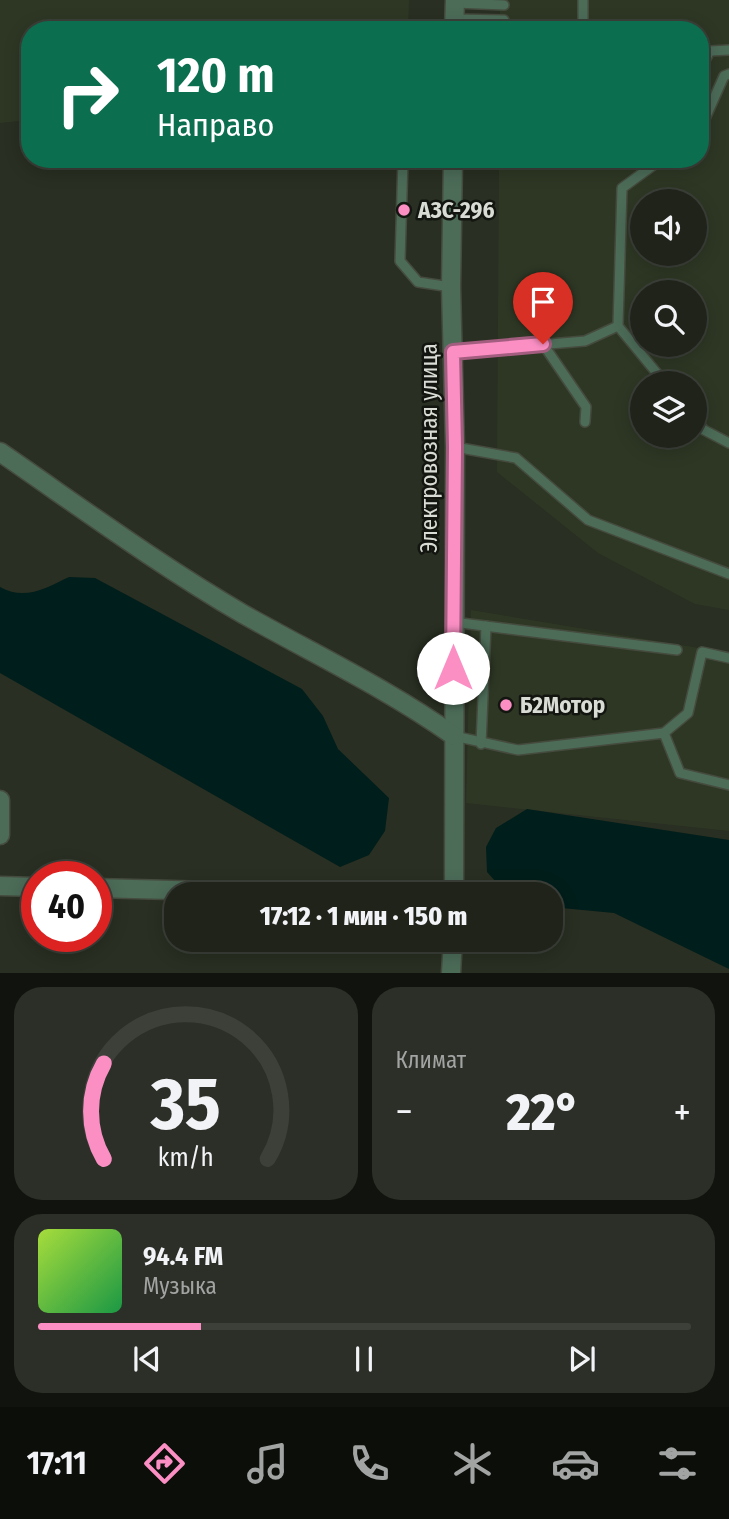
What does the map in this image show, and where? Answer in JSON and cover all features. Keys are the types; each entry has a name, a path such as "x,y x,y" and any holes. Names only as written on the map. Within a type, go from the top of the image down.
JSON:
{"street":[{"name":"Электровозная улица","path":"453,168 454,882"},
{"path":"0,452 169,569 243,614 425,715 454,736"},
{"path":"0,800 0,835"},
{"path":"0,886 21,887"},
{"path":"112,888 164,890"},
{"path":"452,973 453,952"}],"lane":[{"path":"583,0 583,21"},
{"path":"454,13 504,5"},
{"path":"454,13 504,20"},
{"path":"709,53 729,50"},
{"path":"709,110 724,76 729,74"},
{"path":"403,168 400,261 418,282 451,286"},
{"path":"650,168 622,188 618,326 655,371"},
{"path":"453,352 585,341 618,326"},
{"path":"543,344 586,407 584,422"},
{"path":"707,432 729,443"},
{"path":"455,447 516,458 588,520 729,574"},
{"path":"453,622 677,650"},
{"path":"481,744 486,626"},
{"path":"454,736 518,750 664,733 688,713 702,652 729,658"},
{"path":"664,733 680,773 729,785"}],"shaded area":[{"path":"0,0 409,0 408,21 21,21 21,121 0,123"},
{"path":"500,0 729,0 729,610 695,604 598,553 497,472 499,168 709,168 709,21 500,21"},
{"path":"471,610 729,653 729,831 466,803"}],"water":[{"path":"69,577 95,578 302,689 323,716 338,749 389,798 385,831 369,855 340,867 0,673 0,587 27,593 44,589"},
{"path":"527,809 729,840 729,969 614,913 563,908 563,882 496,882 487,872 486,847 496,828"}],"place":[{"name":"АЗС-296","path":"404,210"},
{"name":"Б2Мотор","path":"506,705"}],"route":[{"path":"453,668 453,352 543,344"}]}
